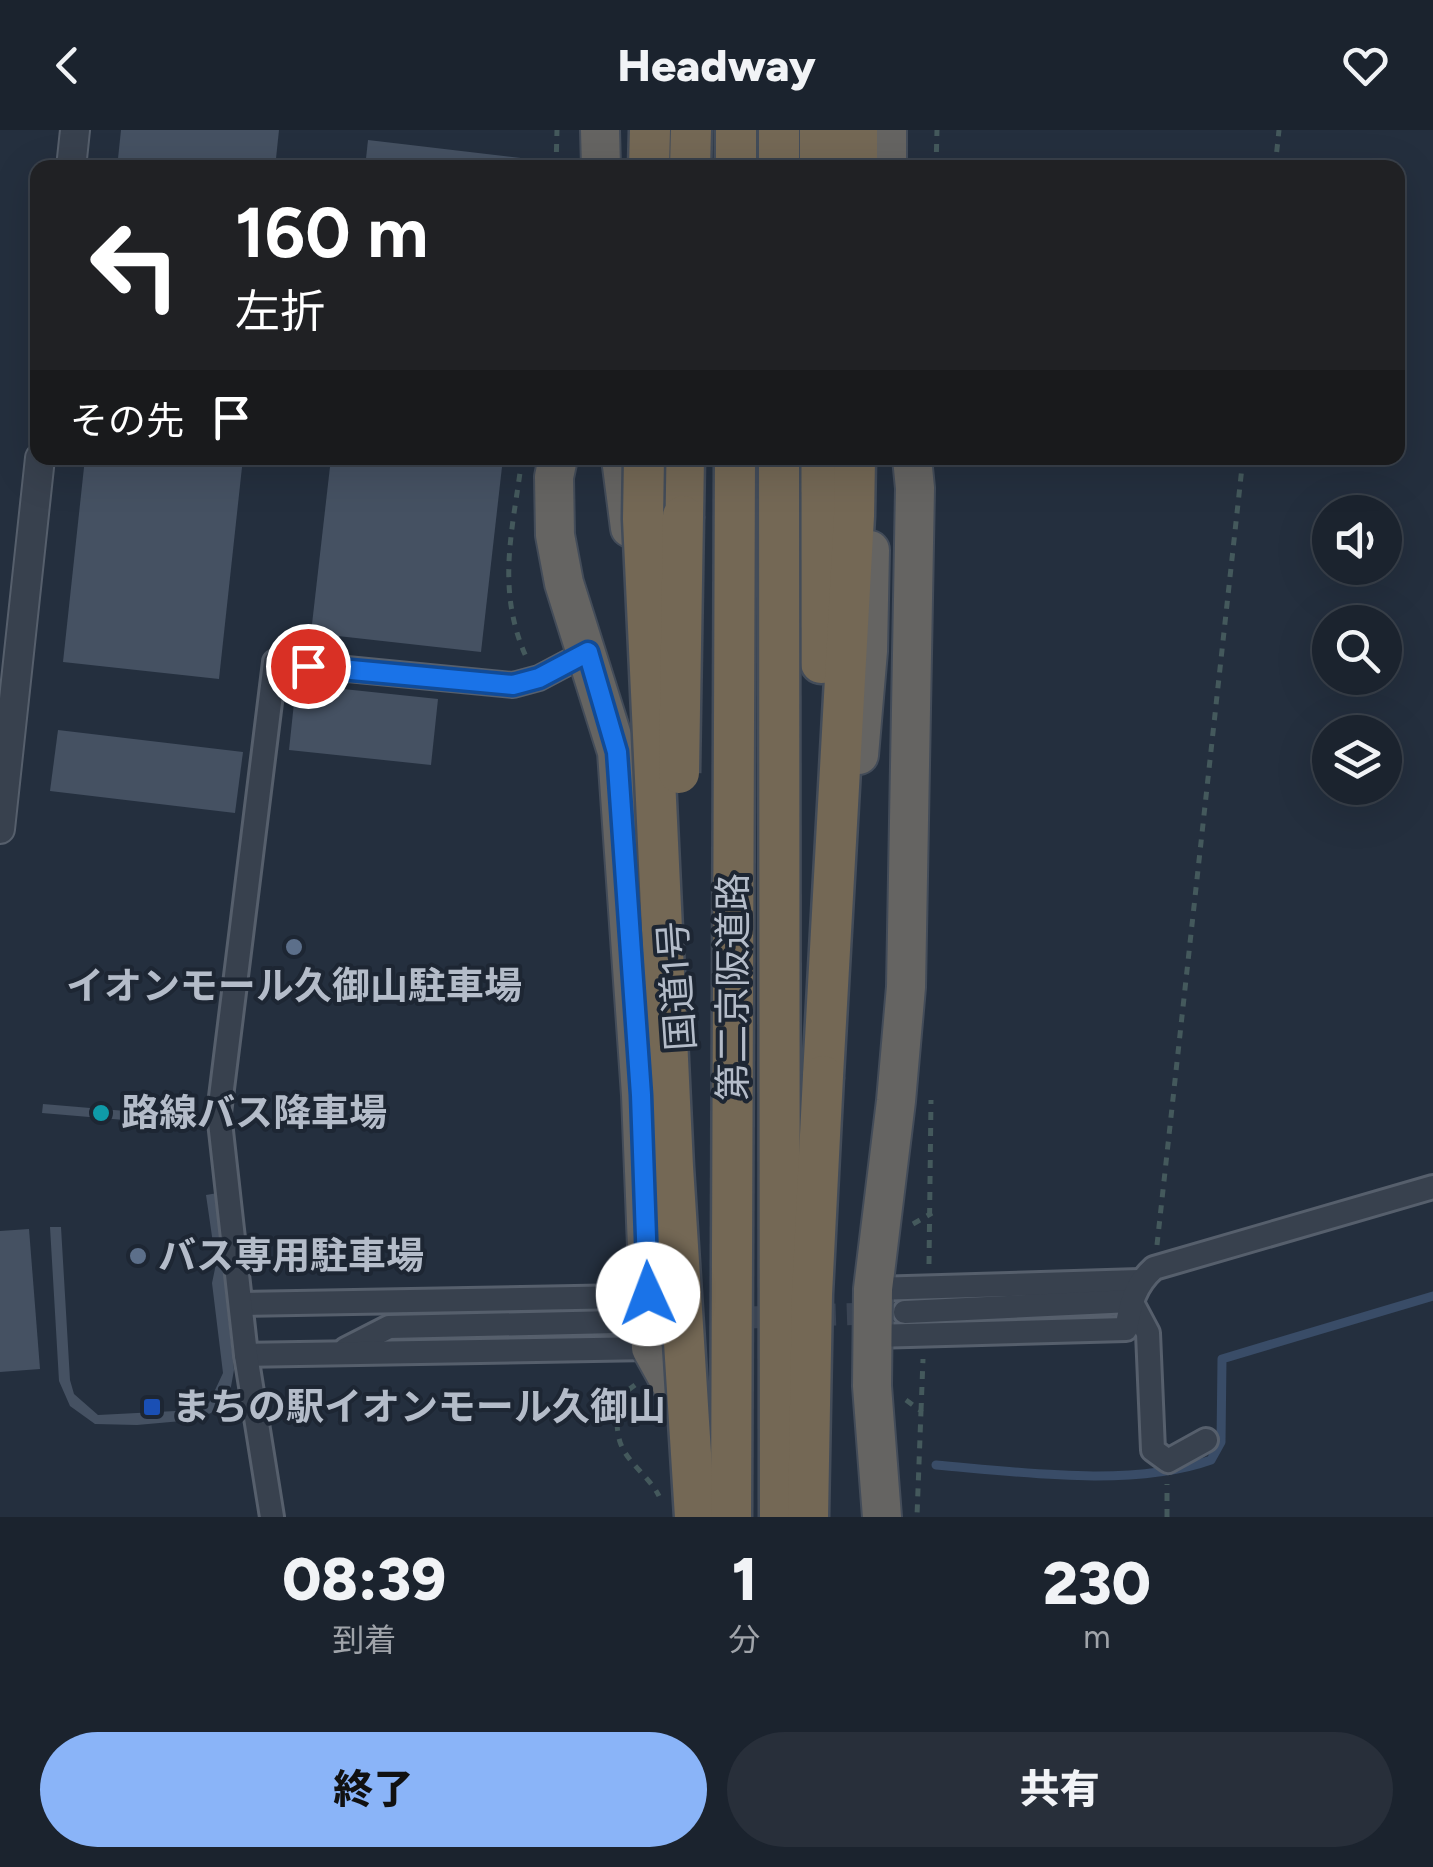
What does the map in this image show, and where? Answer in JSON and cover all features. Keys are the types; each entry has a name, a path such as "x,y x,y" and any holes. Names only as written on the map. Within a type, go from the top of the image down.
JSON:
{"highway":[{"path":"600,130 601,160"},
{"path":"649,160 650,130"},
{"path":"690,160 691,130"},
{"path":"736,130 736,160"},
{"path":"779,130 779,160"},
{"path":"820,130 820,160"},
{"path":"857,130 857,160"},
{"path":"887,130 887,160"},
{"path":"557,465 555,536 564,583 617,752 641,1095 648,1294 640,1347 701,1438"},
{"name":"国道1号","path":"622,465 644,632 677,956 706,1517"},
{"path":"644,465 642,518 673,1167 681,1514"},
{"path":"673,1167 684,465"},
{"name":"第二京阪道路","path":"731,1517 735,465"},
{"name":"第二京阪道路","path":"779,465 780,1517"},
{"path":"820,465 824,1076"},
{"path":"808,1517 812,1294 855,465"},
{"path":"822,1517 827,1110 868,650 872,465"},
{"path":"882,1517 872,1386 873,1289 906,987 916,488 913,465"}],"street":[{"path":"72,160 75,130"},
{"path":"0,829 39,465"},
{"path":"272,1517 246,1354 220,1113 275,662 513,685 539,678 588,652"},
{"path":"904,1312 1142,1283 1433,1187"},
{"path":"873,1289 1142,1283"},
{"path":"872,1336 1126,1329 1142,1283"},
{"path":"1142,1283 1153,1450 1168,1461 1206,1440"},
{"path":"241,1304 648,1294"},
{"path":"347,1302 389,1327"},
{"path":"338,1352 389,1327 616,1322"},
{"path":"246,1354 640,1347"}],"path":[{"path":"556,130 556,160"},
{"path":"936,160 938,130"},
{"path":"1275,160 1279,130"},
{"path":"521,465 506,580 515,633 539,678"},
{"path":"1142,1283 1242,465"},
{"path":"928,1276 932,1212"},
{"path":"640,1347 636,1384 616,1400 620,1442 630,1460 681,1514"},
{"path":"921,1411 923,1347"},
{"path":"1167,1517 1168,1461"}],"building":[{"path":"121,130 279,130 276,160 118,160"},
{"path":"368,140 538,160 366,160"},
{"path":"84,465 242,465 219,679 63,662"},
{"path":"330,465 502,465 481,652 311,633"},
{"path":"296,684 438,699 431,765 289,750"},
{"path":"58,730 243,752 235,813 50,791"},
{"name":"路線バス降車場","path":"43,1104 161,1114 160,1123 42,1113"},
{"path":"218,1193 234,1370 230,1392 211,1413 193,1420 95,1424 70,1406 59,1381 50,1227 61,1227 74,1394 98,1415 195,1410 209,1403 223,1373 212,1283 216,1264 206,1195"},
{"path":"29,1229 40,1369 0,1372 0,1231"}],"waterway":[{"path":"936,1465 1111,1476 1180,1469 1211,1460 1221,1442 1222,1359 1433,1296"}],"tunnel":[{"path":"616,1322 882,1313"}],"place":[{"name":"イオンモール久御山駐車場","path":"294,947"},
{"name":"路線バス降車場","path":"101,1113"},
{"name":"バス専用駐車場","path":"138,1256"},
{"name":"まちの駅イオンモール久御山","path":"152,1407"}],"route":[{"path":"308,666 513,685 539,678 588,652 617,752 641,1095 648,1294"}]}
